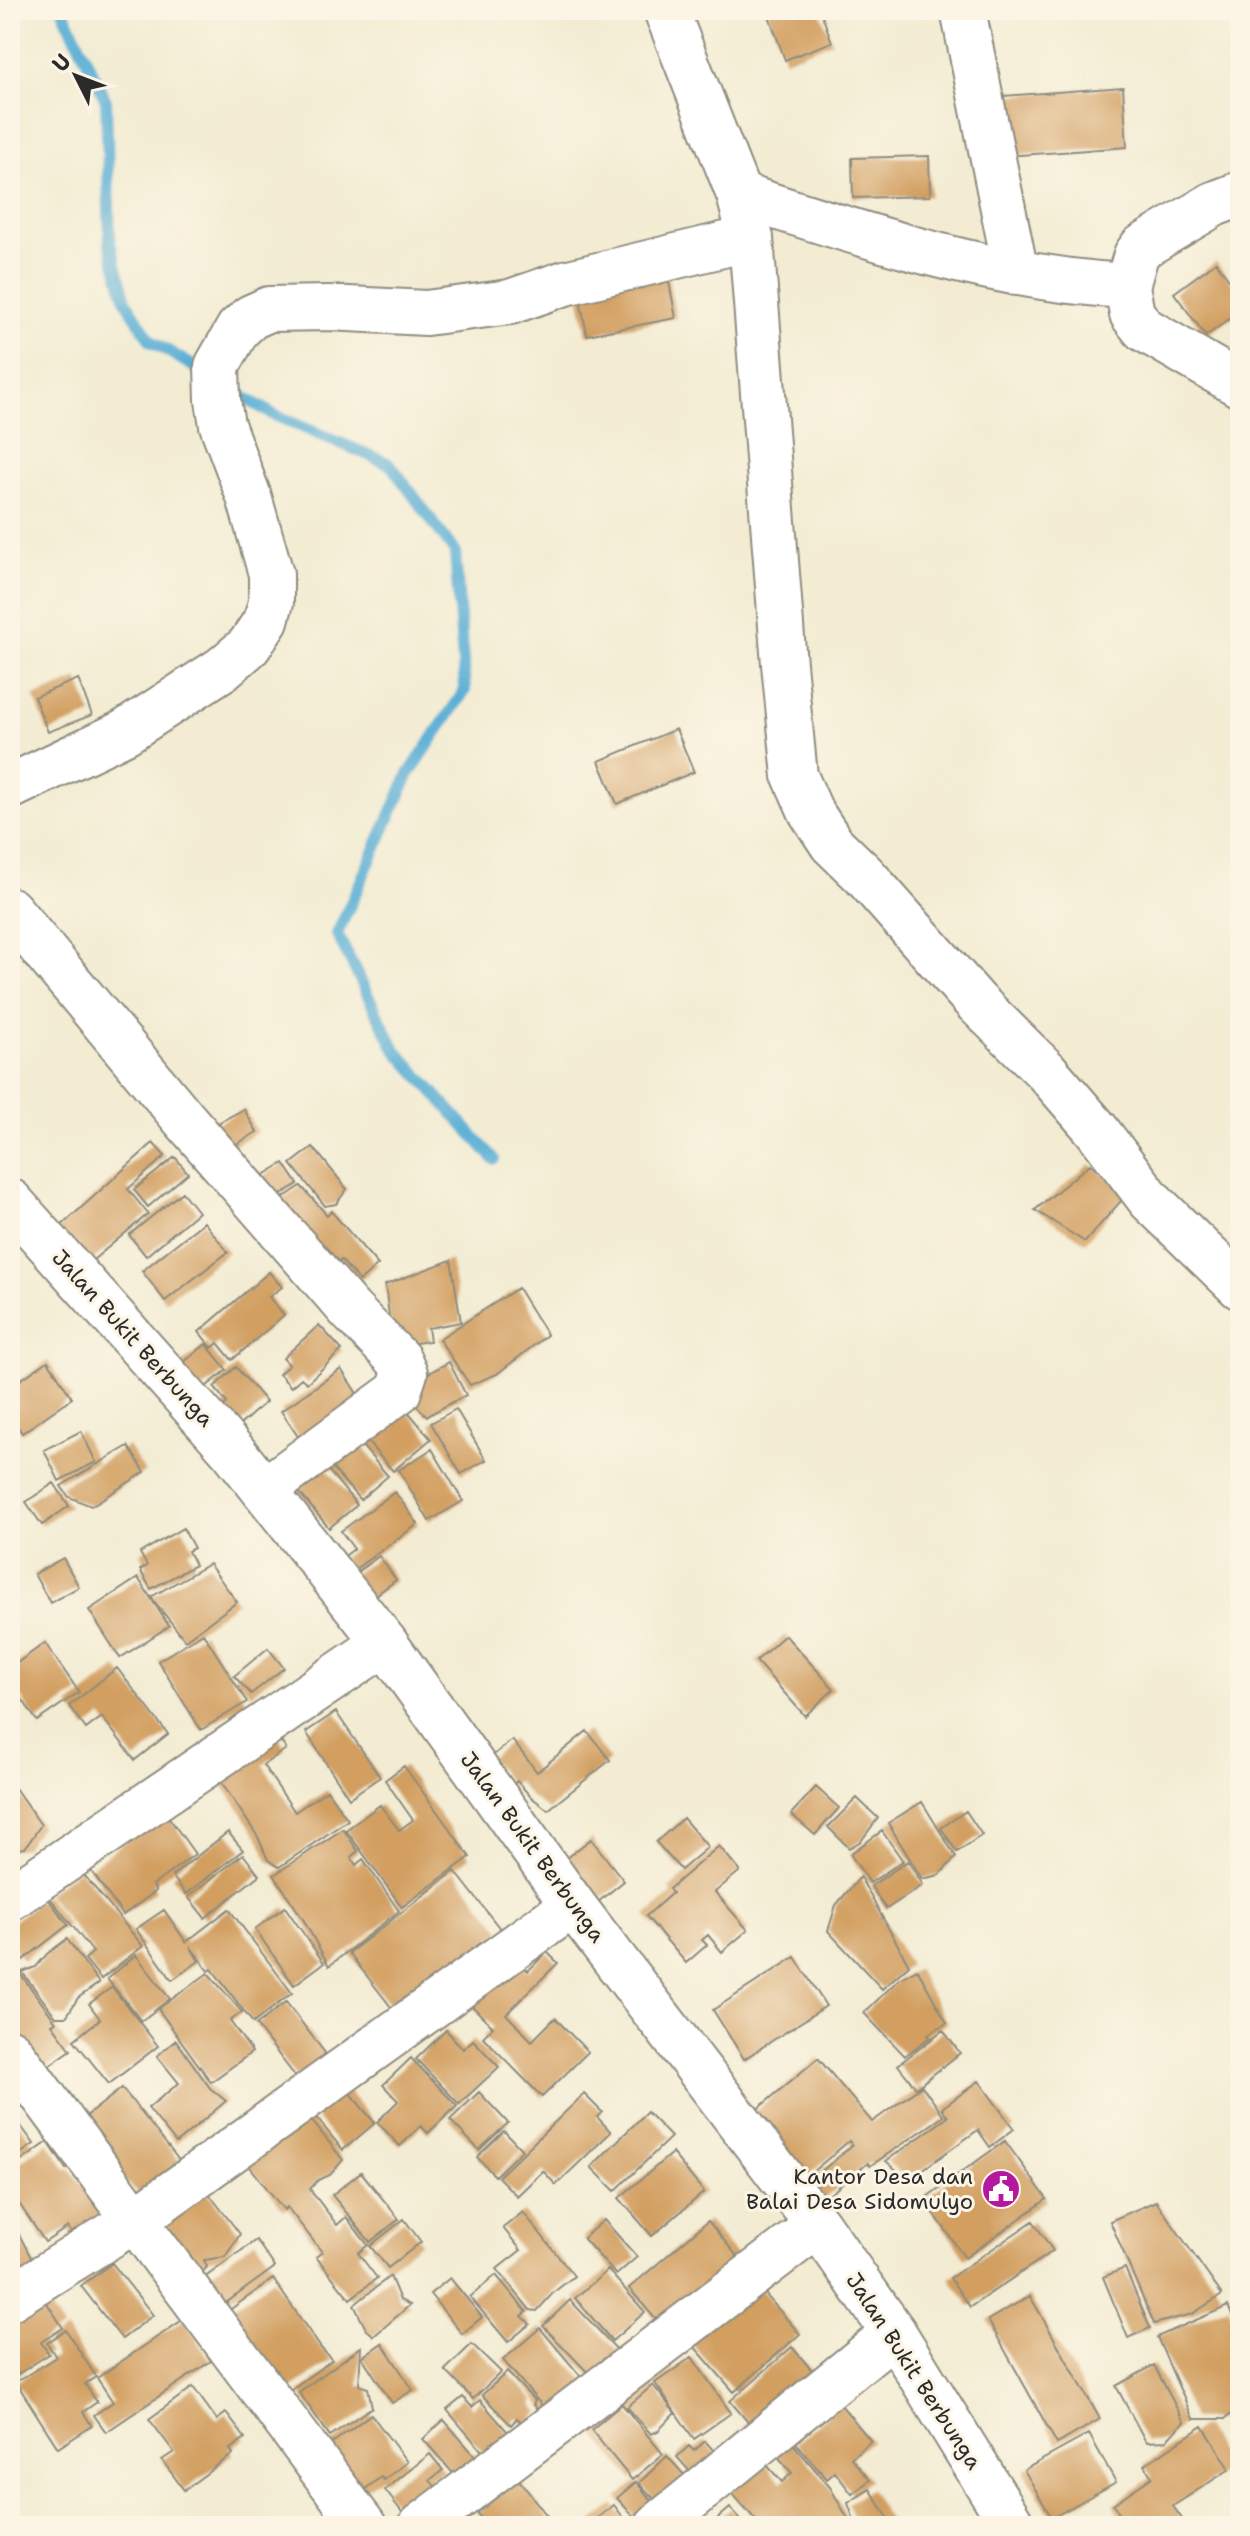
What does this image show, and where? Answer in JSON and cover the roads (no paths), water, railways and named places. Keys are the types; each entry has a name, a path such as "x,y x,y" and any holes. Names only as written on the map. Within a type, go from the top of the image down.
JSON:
{"street":[{"path":"666,10 739,195 751,238 795,776 811,812 832,844 864,875 977,1003 1046,1071 1096,1129 1150,1200 1240,1287"},
{"path":"963,10 1016,273"},
{"path":"1240,194 1214,204 1142,247 1136,255 1127,286 1132,314 1144,329 1240,385"},
{"path":"739,195 901,247 1070,283 1127,286"},
{"path":"10,787 125,732 222,669 249,646 266,620 271,602 271,574 249,497 222,425 218,383 238,329 259,312 269,309 329,308 426,313 510,302 565,283 751,238"},
{"path":"10,910 184,1119 350,1310 399,1360 405,1373 399,1391 264,1490"},
{"name":"Jalan Bukit Berbunga","path":"10,1201 233,1451 385,1643 573,1905 818,2225 894,2333 1013,2526"},
{"path":"10,1898 385,1643"},
{"path":"10,2298 135,2220 573,1905"},
{"path":"10,2051 364,2526"},
{"path":"421,2526 818,2225"},
{"path":"657,2526 894,2333"}],"waterway":[{"path":"63,10 106,101 110,243 126,301 151,341 208,375"},
{"path":"227,387 274,415 390,464 455,552 465,690 409,774 337,934 395,1049 494,1159"}],"place":[{"name":"Kantor Desa dan Balai Desa Sidomulyo","path":"1001,2189"}]}
